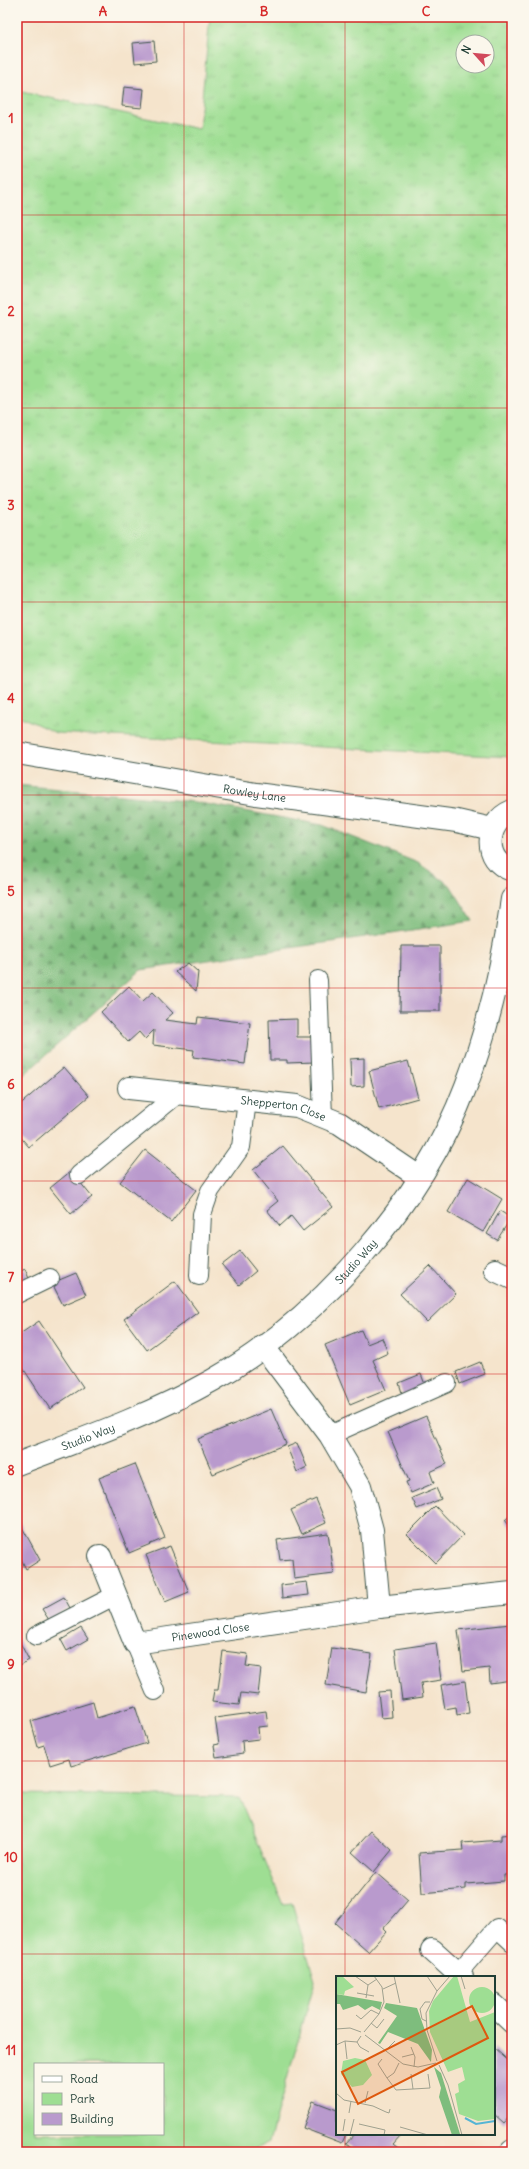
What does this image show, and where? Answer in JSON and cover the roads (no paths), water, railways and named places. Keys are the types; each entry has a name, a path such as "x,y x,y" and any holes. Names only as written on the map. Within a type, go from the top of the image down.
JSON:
{"street":[{"name":"Rowley Lane","path":"17,753 256,794 457,821 492,829"},
{"path":"512,811 497,820 492,829 491,843 494,856 500,863 512,870"},
{"name":"Studio Way","path":"17,1464 154,1410 214,1379 262,1346 314,1305 342,1278 391,1219 420,1177 446,1131 466,1088 485,1032 503,960 512,899"},
{"name":"Shepperton Close","path":"129,1088 297,1106 339,1123 420,1177"},
{"path":"262,1346 330,1434 360,1486 372,1530 379,1607"},
{"path":"100,1556 135,1643"},
{"name":"Pinewood Close","path":"135,1643 379,1607 512,1593"},
{"path":"432,1950 460,1975"},
{"path":"495,2006 512,2022"}],"lane":[{"path":"318,980 323,1117"},
{"path":"79,1175 179,1093"},
{"path":"199,1276 202,1214 210,1191 241,1147 247,1100"},
{"path":"17,1294 50,1278"},
{"path":"330,1434 446,1383"},
{"path":"36,1636 116,1596"},
{"path":"135,1643 155,1691"},
{"path":"460,1975 497,1928 512,1942"}]}
